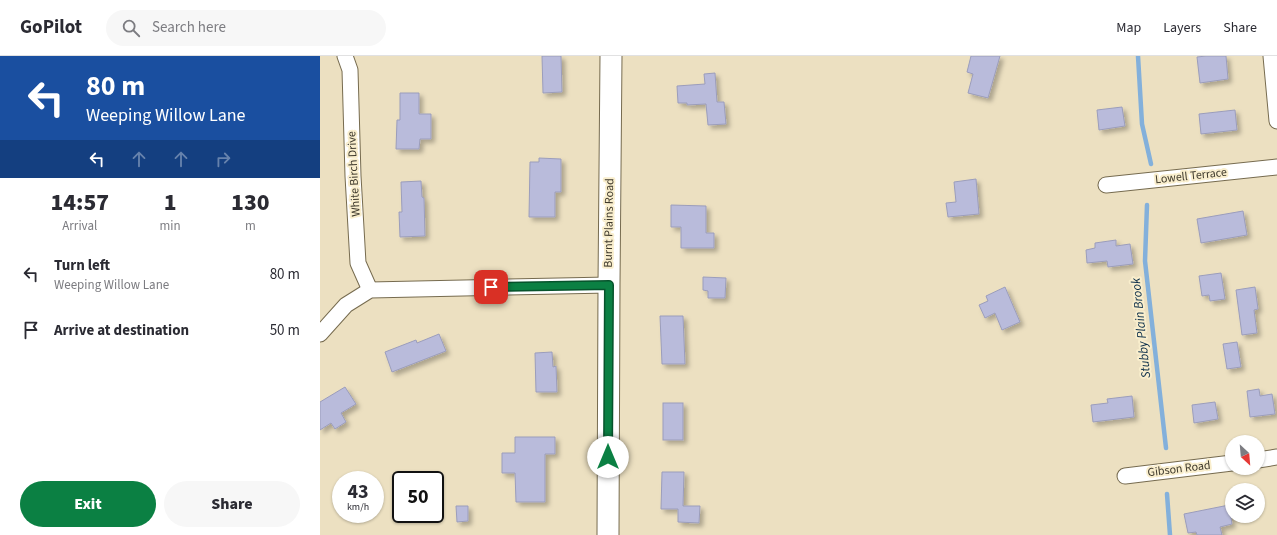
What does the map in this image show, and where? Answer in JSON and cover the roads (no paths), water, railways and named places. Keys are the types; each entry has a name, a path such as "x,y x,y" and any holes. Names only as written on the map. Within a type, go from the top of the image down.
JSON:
{"main road":[{"name":"Burnt Plains Road","path":"608,535 611,56"}],"street":[{"name":"White Birch Drive","path":"346,56 350,70 353,176 358,264 370,290"},
{"path":"1271,56 1277,121"},
{"name":"Lowell Terrace","path":"1106,185 1277,167"},
{"path":"320,334 346,305 370,290 609,285"},
{"path":"1265,459 1277,457"},
{"name":"Gibson Road","path":"1125,476 1225,463"}],"waterway":[{"name":"Stubby Plain Brook","path":"1138,56 1142,124 1151,164"},
{"name":"Stubby Plain Brook","path":"1147,205 1145,261 1166,448"},
{"name":"Stubby Plain Brook","path":"1167,494 1170,535"}]}
